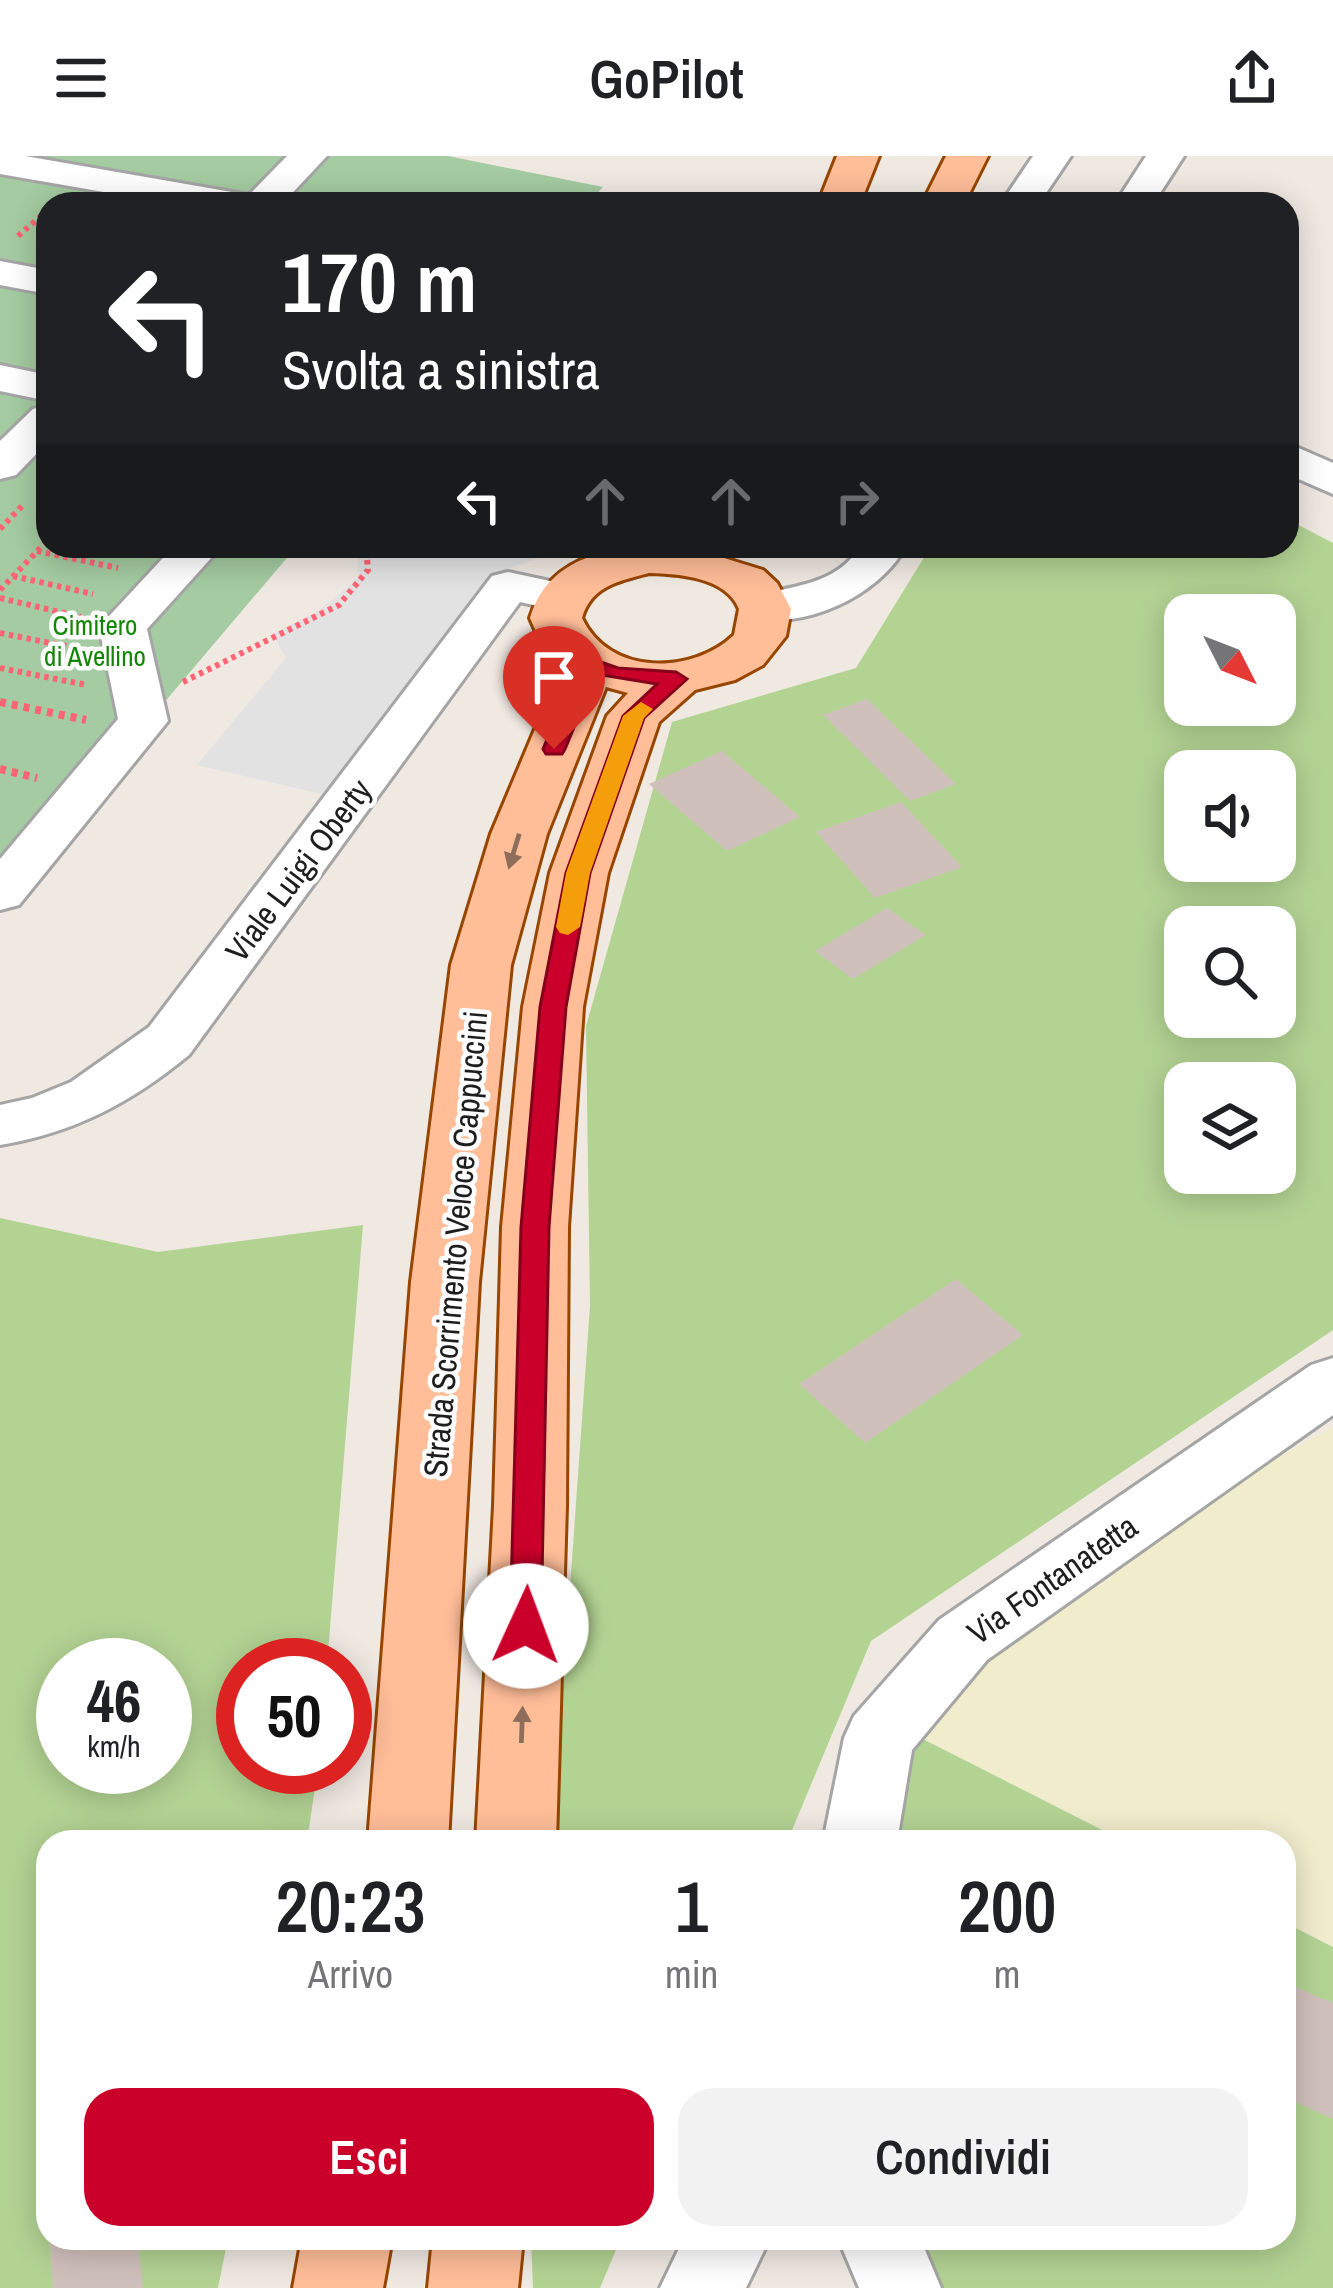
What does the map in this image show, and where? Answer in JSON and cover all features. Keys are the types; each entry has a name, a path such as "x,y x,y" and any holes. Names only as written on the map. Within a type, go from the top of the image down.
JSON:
{"main road":[{"path":"844,192 858,156"},
{"path":"949,192 967,156"},
{"path":"633,558 595,570 560,597 554,615 556,633 568,650 615,674 676,679 736,661 755,644 765,626 764,607 733,558 680,558"},
{"name":"Strada Scorrimento Veloce Cappuccini","path":"408,1830 445,1282 481,965 519,834 589,664"},
{"path":"516,1830 535,1227 553,1007 578,873 634,716 676,679"},
{"path":"338,2288 345,2250"},
{"path":"473,2288 477,2250"}],"street":[{"path":"273,192 308,156"},
{"path":"1028,192 1052,156"},
{"path":"1142,192 1165,156"},
{"path":"0,164 168,192"},
{"path":"2,261 36,277"},
{"path":"0,378 36,386"},
{"path":"0,466 36,430"},
{"path":"1299,463 1333,481"},
{"path":"764,607 814,599 855,579 878,558"},
{"name":"Viale Luigi Oberty","path":"0,1125 34,1121 82,1102 130,1075 169,1041 508,586 560,597"},
{"path":"0,893 152,641"},
{"name":"Via Fontanatetta","path":"862,1830 879,1738 963,1640 1333,1382"},
{"path":"701,2288 722,2250"},
{"path":"884,2250 899,2288"}],"path":[{"path":"2,261 36,223"},
{"path":"36,553 0,594 152,641"},
{"path":"47,558 152,641"},
{"path":"0,668 339,605 368,570 367,558"},
{"path":"13,576 152,641"},
{"path":"0,633 152,641"},
{"path":"0,702 152,641"}],"shaded area":[{"path":"357,558 538,558 500,572 351,801 197,765 286,658 272,634 318,611 358,578"},
{"path":"1333,1427 1333,1947 1296,1928 1296,1830 1102,1830 915,1735 979,1650 1182,1511"}],"green space":[{"name":"Cimitero di Avellino","path":"0,156 448,156 603,187 599,192 36,192 36,558 287,558 0,896"},
{"path":"1299,525 1333,543 1333,1330 871,1641 792,1830 553,1830 590,1306 586,1026 672,722 856,668 924,558 1299,558"},
{"path":"0,1218 158,1252 363,1225 329,1638 216,1638 216,1794 314,1794 309,1830 36,1830 36,2250 226,2250 218,2288 0,2288"},
{"path":"915,1735 1102,1830 898,1830"},
{"path":"1296,1928 1333,1947 1333,2288 938,2288 920,2250 1296,2250"},
{"path":"531,2250 616,2250 600,2288 533,2288"}],"building":[{"path":"867,699 956,784 910,801 823,715"},
{"path":"722,751 800,817 727,851 649,784"},
{"path":"901,802 962,867 875,898 816,832"},
{"path":"887,908 926,935 853,979 815,951"},
{"path":"956,1279 1023,1335 865,1443 799,1384"},
{"path":"1296,1987 1333,2003 1333,2119 1296,2102"},
{"path":"50,2250 139,2250 143,2288 53,2288"}],"slow traffic":[{"path":"568,927 578,873 634,716 641,709"}],"route":[{"path":"526,1626 535,1227 553,1007 578,873 634,716 676,679 615,674 589,664 554,749"}]}
